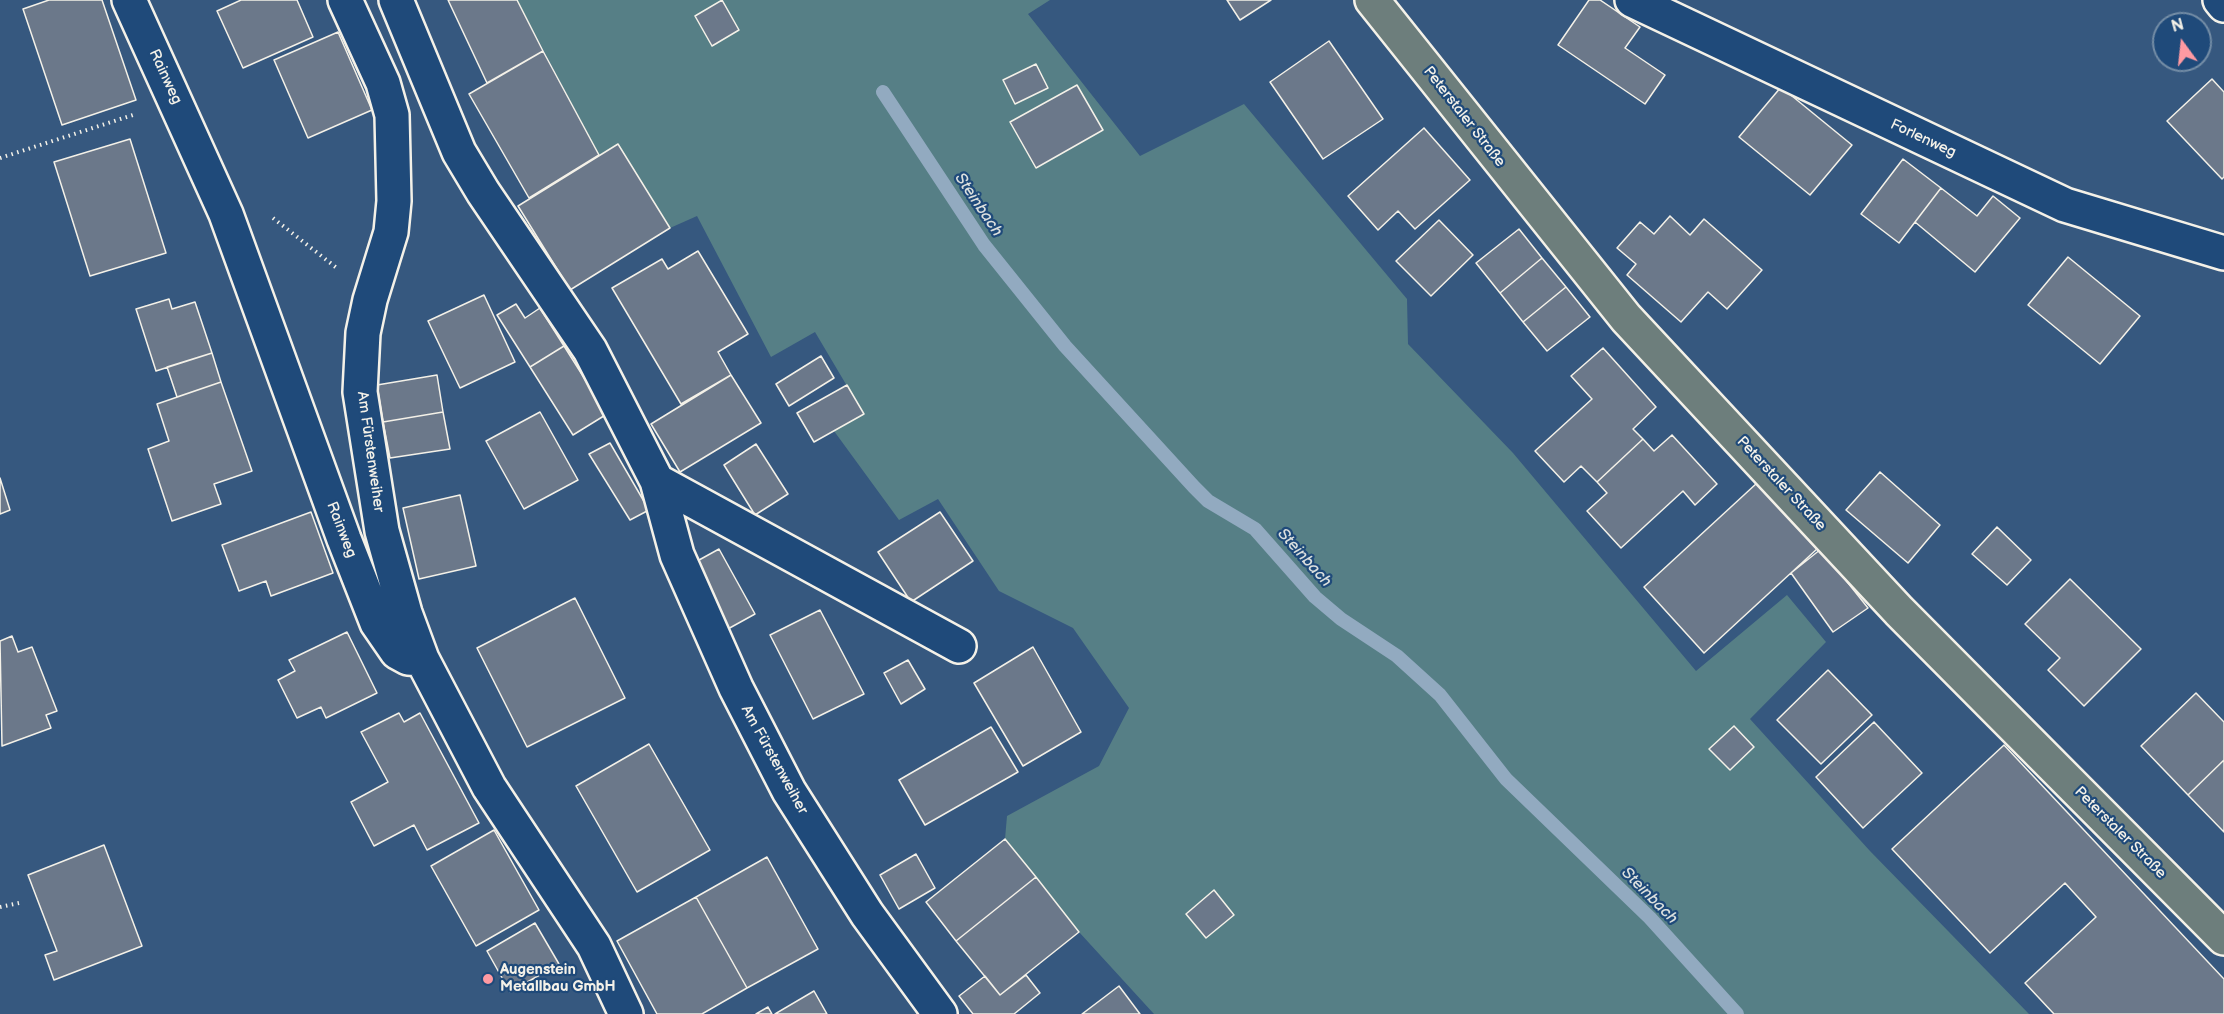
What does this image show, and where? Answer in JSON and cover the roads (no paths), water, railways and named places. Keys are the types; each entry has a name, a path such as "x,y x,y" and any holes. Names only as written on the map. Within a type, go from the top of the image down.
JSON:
{"main road":[{"name":"Peterstaler Straße","path":"1372,0 1626,318 1899,611 2224,938"}],"street":[{"name":"Rainweg","path":"129,0 226,214 344,539 377,622 397,652 408,658 423,659"},
{"name":"Am Fürstenweiher","path":"345,0 383,83 392,115 394,201 391,232 370,300 363,333 360,392 382,531 405,613 423,659"},
{"name":"Am Fürstenweiher","path":"396,0 459,152 483,192 590,350 657,481 676,555 736,688 789,791 867,914 940,1014"},
{"name":"Forlenweg","path":"1632,0 2065,206 2224,253"},
{"path":"2220,0 2224,5"},
{"path":"657,481 959,646"},
{"path":"423,659 489,787 594,946 626,1014"}],"waterway":[{"name":"Steinbach","path":"883,92 984,245 1065,346 1194,487 1208,501 1255,529 1315,597 1341,619 1397,656 1440,695 1506,779 1650,918 1737,1014"}],"place":[{"name":"Augenstein Metallbau GmbH","path":"488,979"}]}
